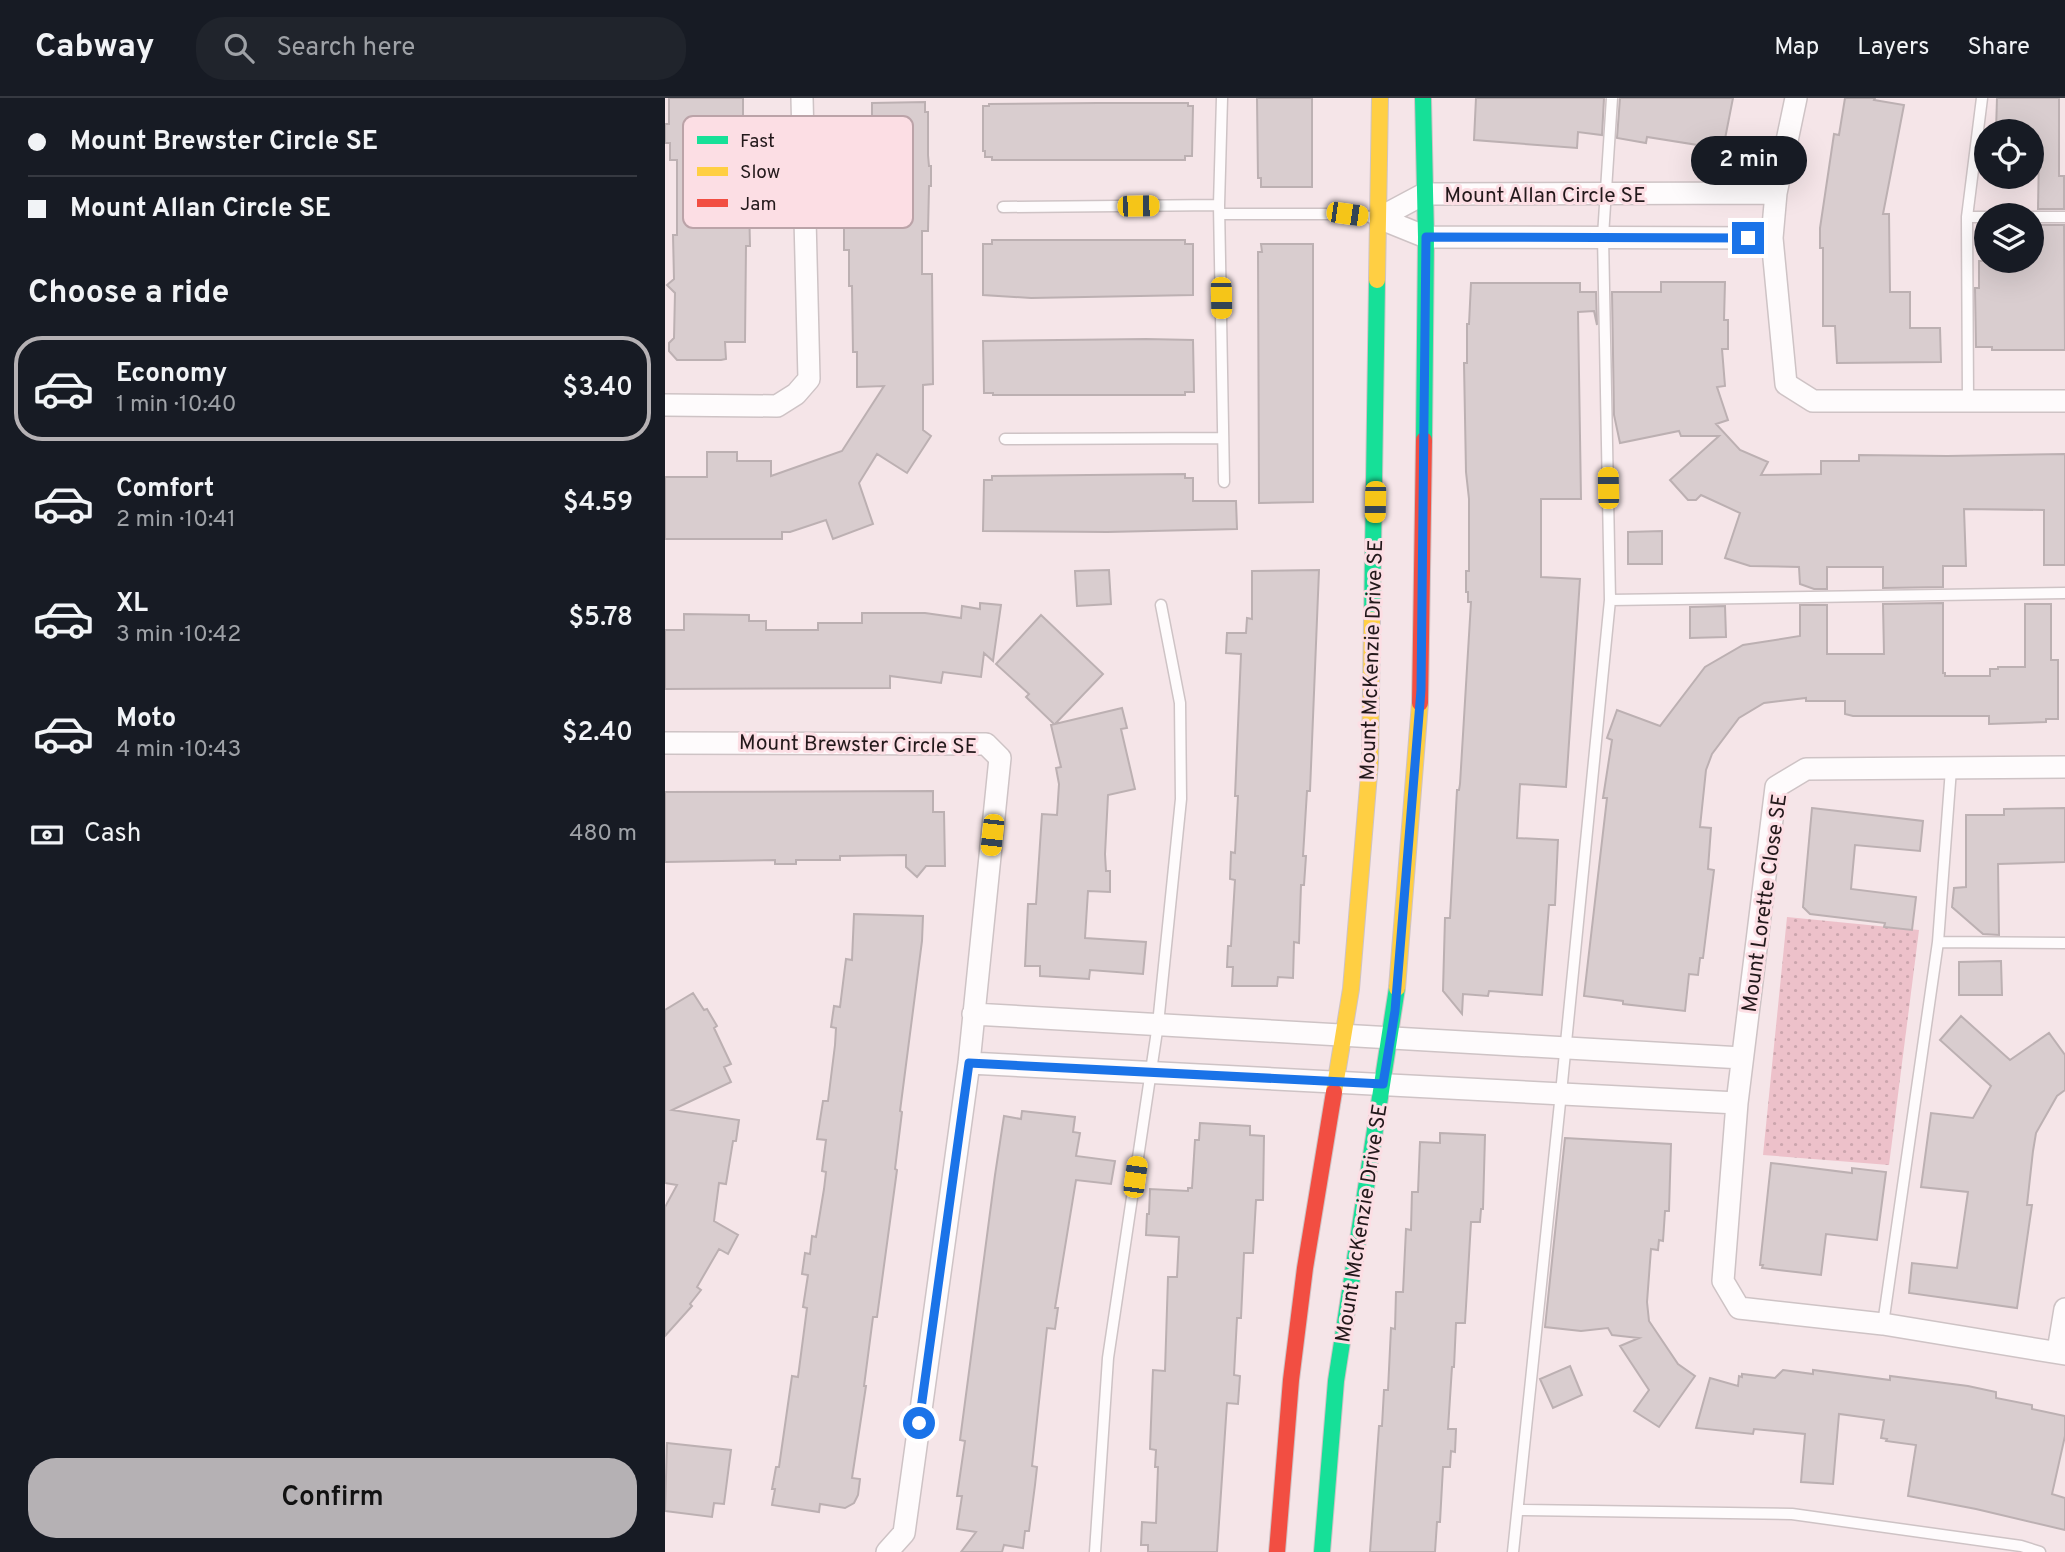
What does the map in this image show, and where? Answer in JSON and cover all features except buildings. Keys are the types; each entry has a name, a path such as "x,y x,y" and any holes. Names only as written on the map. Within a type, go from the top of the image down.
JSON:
{"street":[{"path":"802,98 802,116"},
{"name":"Mount McKenzie Drive SE","path":"1277,1552 1292,1368 1305,1268 1351,989 1370,762 1380,98"},
{"name":"Mount McKenzie Drive SE","path":"1322,1552 1336,1381 1376,1116 1391,1038 1421,690 1426,237 1423,98"},
{"path":"1796,98 1776,193 1772,238 1786,384 1813,401 2065,401"},
{"name":"Mount Allan Circle SE","path":"1379,218 1425,194 1776,193"},
{"name":"Mount Allan Circle SE","path":"1379,218 1426,237 1772,238"},
{"path":"665,405 777,406 796,394 809,379 805,228"},
{"name":"Mount Brewster Circle SE","path":"665,743 986,744 1000,758 969,1063 904,1533 887,1552"},
{"name":"Mount Lorette Close SE","path":"2061,1352 1883,1324 1739,1308 1723,1281 1737,1103 1776,787 1806,769 2065,767"},
{"path":"973,1014 1742,1058"},
{"path":"969,1063 1737,1103"},
{"path":"2061,1352 2065,1309"}],"lane":[{"path":"1222,98 1220,209 1224,482"},
{"path":"1513,1552 1562,1093 1610,600 1603,236 1612,98"},
{"path":"1968,401 1967,216 1982,98"},
{"path":"1003,207 1220,209 1347,214 1379,218"},
{"path":"1967,216 1974,216"},
{"path":"2044,217 2065,217"},
{"path":"1005,439 1223,438"},
{"path":"1610,600 2065,593"},
{"path":"1095,1552 1108,1358 1159,1024 1181,799 1180,703 1161,605"},
{"path":"1883,1324 1938,942 1951,769"},
{"path":"1938,942 2065,943"},
{"path":"1518,1510 1792,1514 2021,1546 2040,1552"}],"shaded area":[{"path":"1787,917 1919,930 1889,1165 1763,1155"}],"traffic: fast":[{"path":"1423,98 1426,237 1424,440"},
{"path":"1372,620 1377,280"},
{"path":"1322,1552 1336,1381 1397,988"}],"traffic: slow":[{"path":"1377,280 1380,98"},
{"path":"1334,1092 1351,989 1370,762 1372,620"},
{"path":"1397,988 1420,703"}],"traffic: jam":[{"path":"1420,703 1424,440"},
{"path":"1277,1552 1291,1380 1305,1268 1334,1092"}],"route":[{"path":"919,1423 969,1063 1383,1084 1395,1011 1421,690 1426,237 1748,238"}]}
